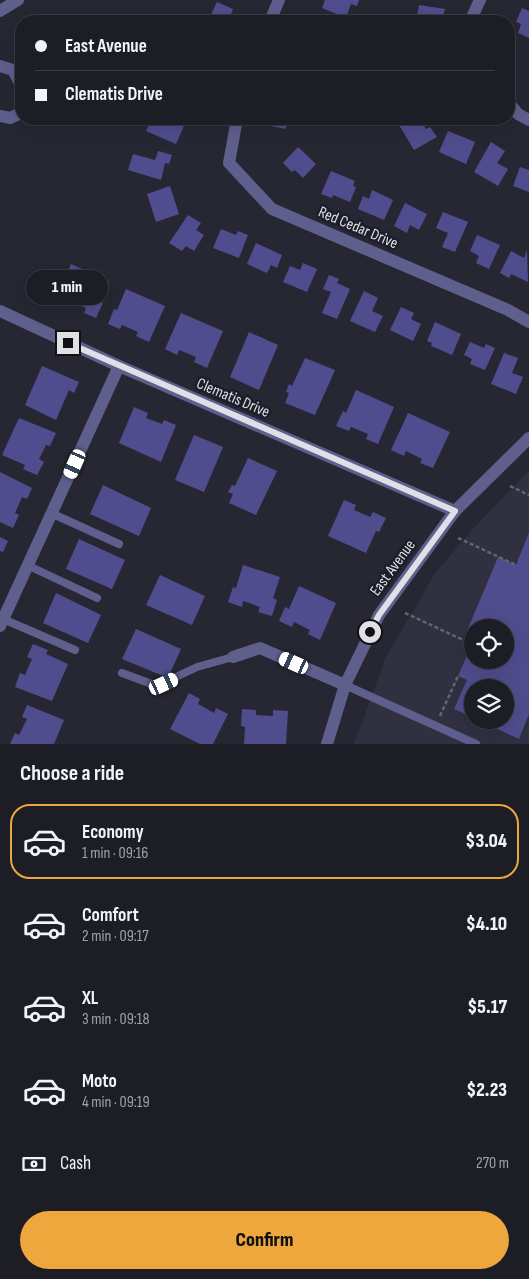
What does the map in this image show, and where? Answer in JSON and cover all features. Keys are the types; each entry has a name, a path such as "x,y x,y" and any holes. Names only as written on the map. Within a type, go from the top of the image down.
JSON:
{"street":[{"path":"0,11 18,0"},
{"path":"273,15 279,0"},
{"path":"473,15 480,0"},
{"path":"0,66 12,70 15,75"},
{"path":"515,110 529,120"},
{"path":"0,116 10,118 15,116"},
{"name":"Red Cedar Drive","path":"236,125 230,163 272,209 499,306 529,322"},
{"name":"Clematis Drive","path":"0,311 119,366 455,511"},
{"path":"2,622 119,366"},
{"name":"East Avenue","path":"327,744 345,685 379,615 455,511 529,438"},
{"path":"233,656 260,648 345,685"}],"lane":[{"path":"53,514 120,544"},
{"path":"28,566 97,598"},
{"path":"2,622 75,650"},
{"path":"122,673 157,686 197,667 233,656"},
{"path":"345,685 476,744"}],"path":[{"path":"510,486 529,495"},
{"path":"458,538 516,565"},
{"path":"405,613 464,640"},
{"path":"436,726 458,676"}],"shaded area":[{"path":"529,471 529,744 354,744 386,657 436,572 480,521"}],"building":[{"path":"325,0 359,0 357,6 351,4 347,15 339,15 322,8"},
{"path":"217,2 233,9 231,15 211,15"},
{"path":"419,5 445,9 444,15 417,15"},
{"path":"522,8 529,11 529,38 518,33 521,24 516,22"},
{"path":"148,125 184,125 176,144 146,131"},
{"path":"271,125 286,125 286,129"},
{"path":"399,125 424,125 426,129 430,127 437,137 414,150"},
{"path":"448,131 475,142 466,164 439,152"},
{"path":"491,142 505,151 497,163 508,169 498,186 474,172"},
{"path":"298,147 316,164 303,178 295,170 292,172 283,163"},
{"path":"158,151 172,155 169,164 165,163 161,180 128,170 133,154 155,160"},
{"path":"520,167 529,170 529,192 513,186"},
{"path":"331,171 355,181 353,186 356,187 350,202 333,195 332,198 321,194"},
{"path":"170,186 179,214 156,222 147,194"},
{"path":"372,190 393,200 384,220 358,209 363,196 369,199"},
{"path":"405,203 427,214 419,230 410,225 407,233 394,226"},
{"path":"443,212 468,222 455,252 442,247 448,233 436,228"},
{"path":"188,215 201,223 196,230 204,235 194,251 186,246 182,251 169,243"},
{"path":"221,229 236,235 238,231 248,235 239,258 213,248"},
{"path":"477,235 500,245 489,269 476,263 479,256 470,251"},
{"path":"256,243 282,255 277,268 271,265 267,273 247,264"},
{"path":"527,250 528,282 511,274 509,278 500,273 511,251 524,258"},
{"path":"303,263 317,269 307,292 283,282 290,266 300,270"},
{"path":"71,264 109,281 100,301 103,303 96,318 84,313 86,308 69,301 67,305 55,300"},
{"path":"329,275 339,279 337,283 350,289 337,319 322,313 331,292 323,289"},
{"path":"126,289 165,306 149,342 136,336 138,332 122,325 120,329 108,324 114,309 117,310"},
{"path":"364,291 378,298 372,311 383,316 375,332 350,321"},
{"path":"401,307 414,313 411,319 421,324 413,341 390,330"},
{"path":"181,313 223,331 207,368 194,362 196,357 179,350 177,355 165,349"},
{"path":"435,322 461,334 452,355 431,346 432,343 427,341"},
{"path":"249,332 278,345 259,390 230,377"},
{"path":"470,342 484,348 486,344 495,348 485,370 470,364 472,359 464,355"},
{"path":"504,353 518,358 512,373 523,377 516,394 491,384"},
{"path":"305,358 335,370 315,415 285,403 289,393 286,392 289,384 292,386"},
{"path":"42,366 79,382 74,393 69,390 56,420 25,405"},
{"path":"356,390 394,407 378,444 366,439 368,434 351,427 349,431 336,426 343,411 346,413"},
{"path":"134,407 148,413 146,418 162,424 164,420 176,425 161,462 119,443"},
{"path":"408,413 450,432 433,468 420,463 422,459 406,451 404,456 391,450"},
{"path":"19,418 56,433 50,446 46,445 39,459 44,462 37,475 23,469 25,465 2,455"},
{"path":"194,435 223,447 204,492 175,480"},
{"path":"248,458 277,471 256,515 229,503 233,494 228,492 232,485 235,486"},
{"path":"0,472 32,488 27,499 22,497 15,513 19,515 13,528 0,522"},
{"path":"103,485 151,508 139,536 90,514"},
{"path":"344,500 356,505 354,510 370,517 373,512 386,518 379,532 376,531 366,553 328,536"},
{"path":"529,533 529,714 519,739 497,729 514,729 514,679 465,679 458,676 464,662 464,669 514,669 514,619 472,619 498,557 516,565"},
{"path":"0,537 8,541 3,552 0,551"},
{"path":"79,539 125,560 112,589 66,569"},
{"path":"243,565 280,577 273,598 277,600 272,616 258,612 260,607 243,601 242,607 228,602 233,587 236,588"},
{"path":"160,575 205,596 192,625 146,605"},
{"path":"299,586 336,603 320,640 308,634 310,630 294,622 292,627 279,621 285,607 289,609"},
{"path":"56,593 101,615 88,643 43,623"},
{"path":"136,629 181,649 168,678 122,659"},
{"path":"33,644 48,650 46,654 68,664 52,701 15,687 20,673 25,675 32,659 27,657"},
{"path":"464,687 464,713 454,709"},
{"path":"189,693 200,699 198,704 214,713 216,708 228,714 213,744 200,744 170,729"},
{"path":"27,705 64,720 54,744 10,744 15,733 19,735 27,719 22,717"},
{"path":"242,709 256,710 256,715 273,716 273,710 288,711 286,744 244,744 245,727 241,726"}],"route":[{"path":"68,343 455,511 379,615 370,632"}]}
